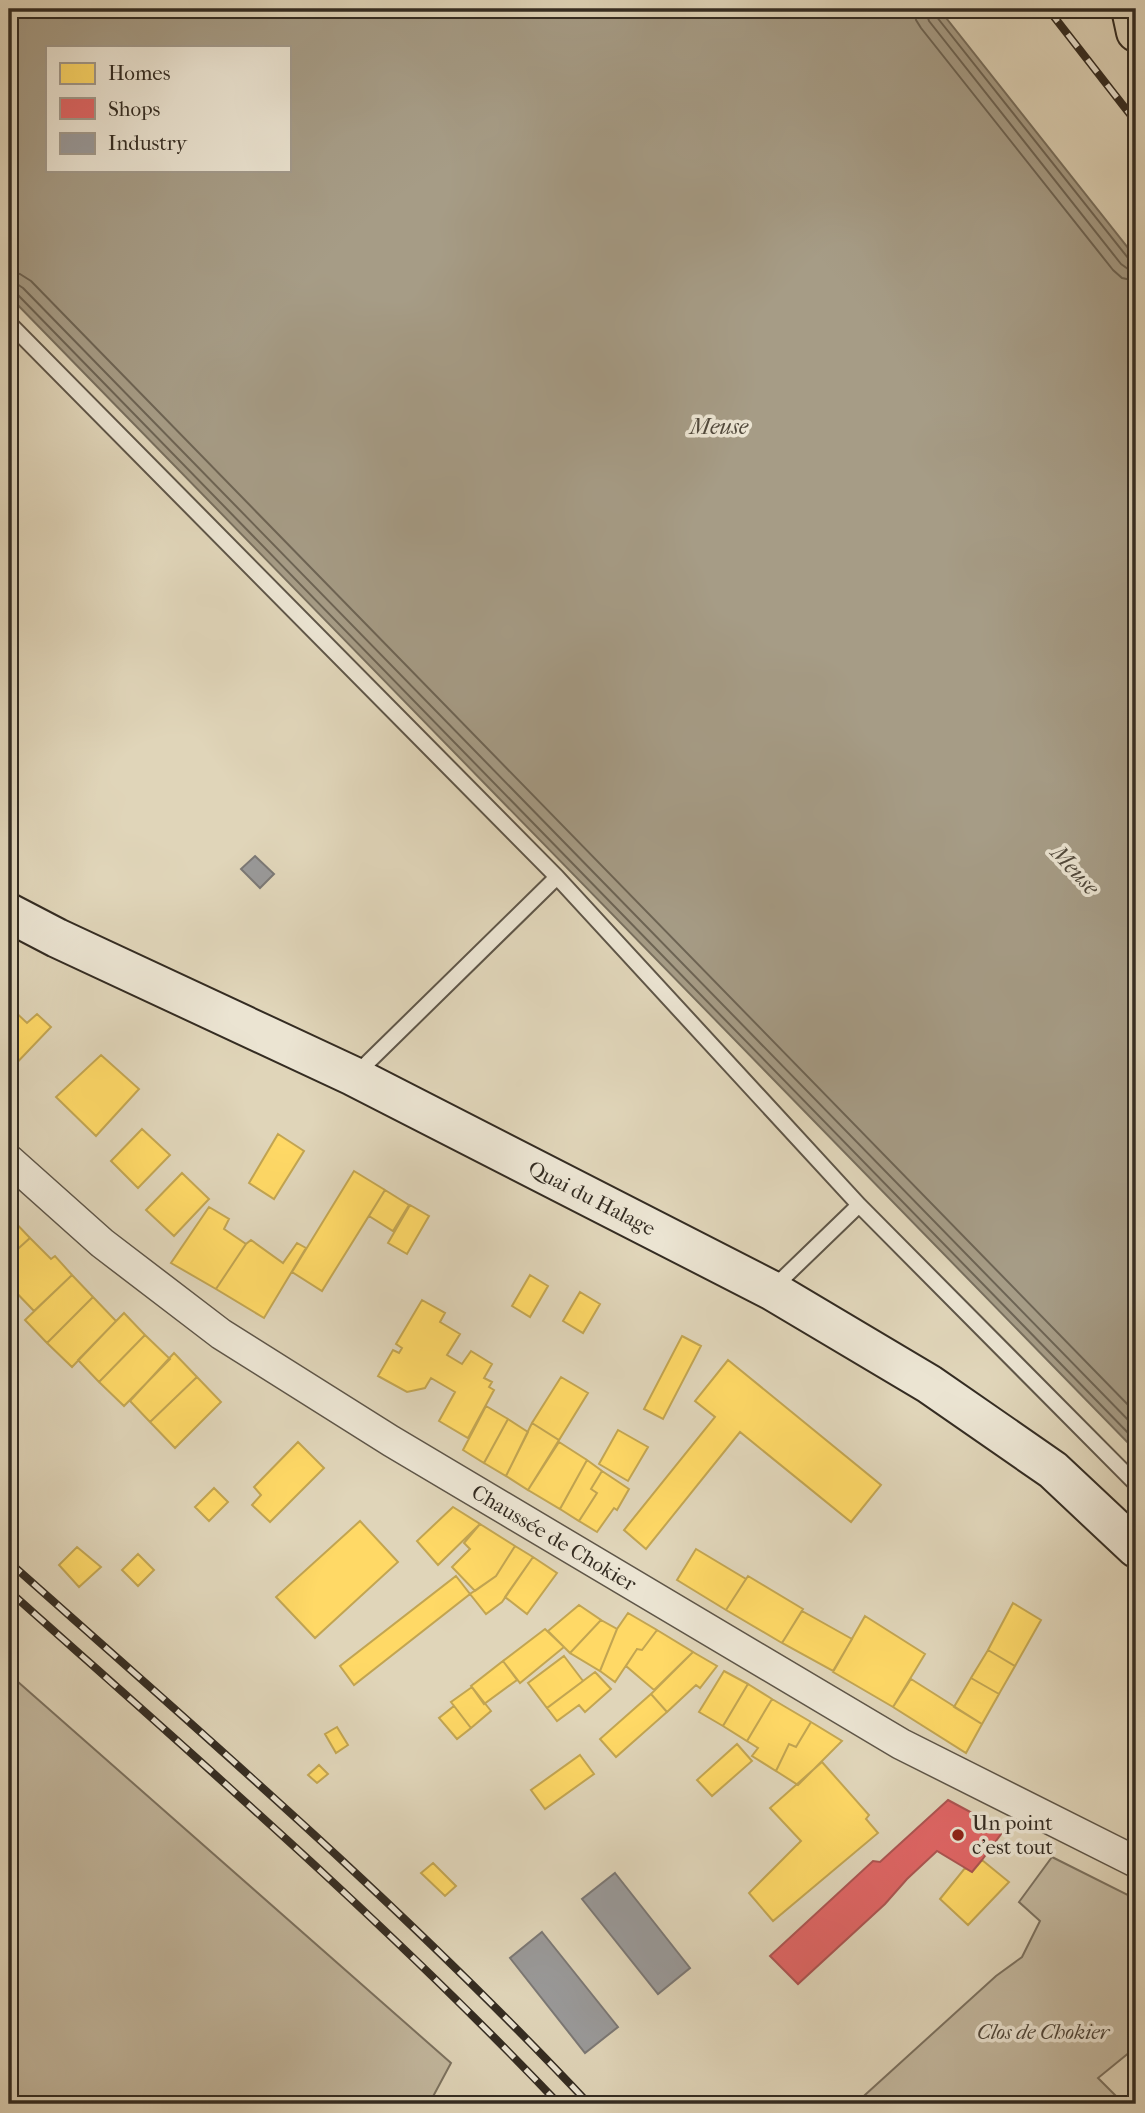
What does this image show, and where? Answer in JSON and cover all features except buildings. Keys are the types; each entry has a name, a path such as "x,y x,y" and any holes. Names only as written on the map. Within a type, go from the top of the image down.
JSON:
{"highway":[{"path":"1131,9 1136,32"}],"main road":[{"name":"Quai du Halage","path":"9,913 353,1076 771,1290 929,1384 1053,1470 1136,1548"}],"street":[{"name":"Chaussée de Chokier","path":"9,1160 102,1243 221,1334 380,1434 901,1744 1136,1862"}],"lane":[{"path":"9,323 557,877 859,1205 1136,1484"},
{"path":"353,1076 557,877"},
{"path":"771,1290 859,1205"}],"green space":[{"path":"9,1674 451,2063 429,2104 9,2104"},
{"name":"Clos de Chokier","path":"1052,1857 1136,1899 1136,2047 1098,2078 1124,2104 855,2104 996,1976 1022,1957 1040,1921 1019,1902"}],"water":[{"name":"Meuse","path":"9,9 939,9 1136,258 1136,1451 9,296"}],"railway":[{"path":"1048,9 1136,122"},
{"path":"9,1562 378,1894 589,2104"},
{"path":"9,1591 358,1906 559,2104"}],"place":[{"name":"Un point c'est tout","path":"958,1835"}]}
